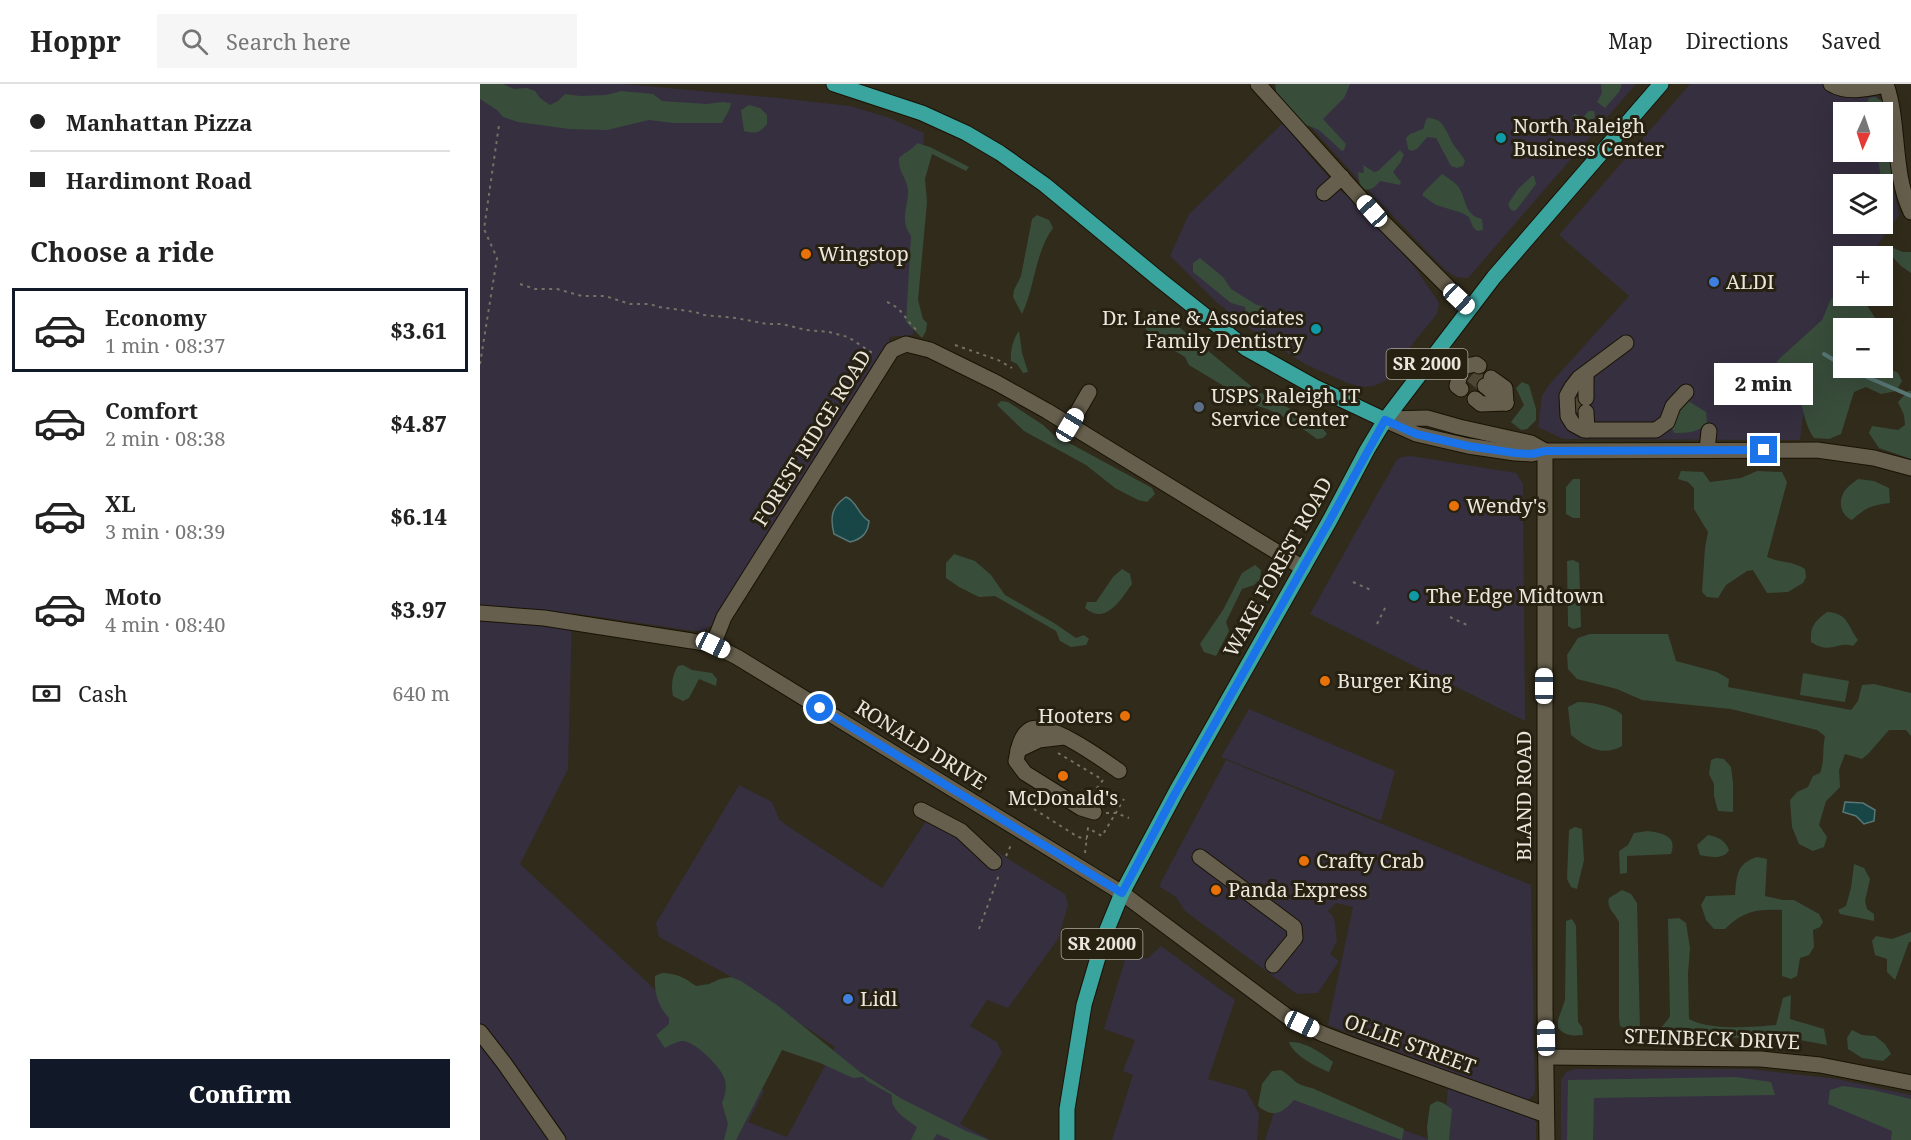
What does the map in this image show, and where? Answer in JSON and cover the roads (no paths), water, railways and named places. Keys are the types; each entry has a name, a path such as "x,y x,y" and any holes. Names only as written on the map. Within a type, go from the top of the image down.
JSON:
{"main road":[{"path":"834,84 922,113 957,128 1000,153 1045,185 1247,349 1315,387 1385,420"},
{"name":"WAKE FOREST ROAD","path":"1067,1140 1067,1109 1084,1005 1104,937 1122,893 1174,794 1385,420 1494,277 1661,84"}],"street":[{"path":"1258,84 1376,215 1469,308"},
{"path":"1831,84 1839,88 1860,91 1886,84 1893,114 1902,184 1911,212"},
{"path":"1324,193 1342,177"},
{"path":"1626,343 1582,376 1567,396 1568,416 1583,429 1656,430 1667,422 1673,406 1686,392"},
{"name":"FOREST RIDGE ROAD","path":"713,645 724,617 885,360 898,346 911,345 930,350 997,383 1070,425 1303,568"},
{"path":"1461,389 1457,386 1462,367 1476,364 1471,370"},
{"path":"1582,376 1583,429"},
{"path":"1475,399 1481,405 1506,403 1505,388 1488,382"},
{"path":"1070,425 1089,392"},
{"path":"1385,420 1416,434 1468,446 1515,453 1816,450 1874,458 1911,468"},
{"path":"1707,450 1709,431"},
{"name":"BLAND ROAD","path":"1545,451 1547,1140"},
{"name":"RONALD DRIVE","path":"480,613 544,618 713,645 737,657 1122,893"},
{"path":"1095,809 1081,808 1025,773 1016,761 1018,750 1027,731 1036,727 1054,730 1119,771"},
{"path":"921,810 961,831 999,866"},
{"path":"1200,857 1294,927 1295,938 1273,965"},
{"name":"OLLIE STREET","path":"1122,893 1219,964 1275,1009 1295,1021 1344,1042 1546,1115"},
{"path":"480,1032 504,1062 558,1140"},
{"name":"STEINBECK DRIVE","path":"1546,1057 1761,1059 1826,1066 1911,1083"}],"water":[{"path":"846,497 869,521 864,535 850,542 834,534 832,523 837,505"},
{"path":"1845,802 1863,803 1875,810 1874,821 1864,824 1856,816 1843,812"}],"waterway":[{"path":"1824,354 1833,359"},
{"path":"1869,378 1911,396"}],"tunnel":[{"path":"1472,375 1485,386"},
{"path":"1579,398 1579,412"}],"place":[{"name":"North Raleigh Business Center","path":"1501,138"},
{"name":"Wingstop","path":"806,254"},
{"name":"ALDI","path":"1714,282"},
{"name":"Dr. Lane & Associates Family Dentistry","path":"1316,329"},
{"name":"USPS Raleigh IT Service Center","path":"1199,407"},
{"name":"Wendy's","path":"1454,506"},
{"name":"The Edge Midtown","path":"1414,596"},
{"name":"Burger King","path":"1325,681"},
{"name":"Hooters","path":"1125,716"},
{"name":"McDonald's","path":"1063,776"},
{"name":"Crafty Crab","path":"1304,861"},
{"name":"Panda Express","path":"1216,890"},
{"name":"Lidl","path":"848,999"}]}
